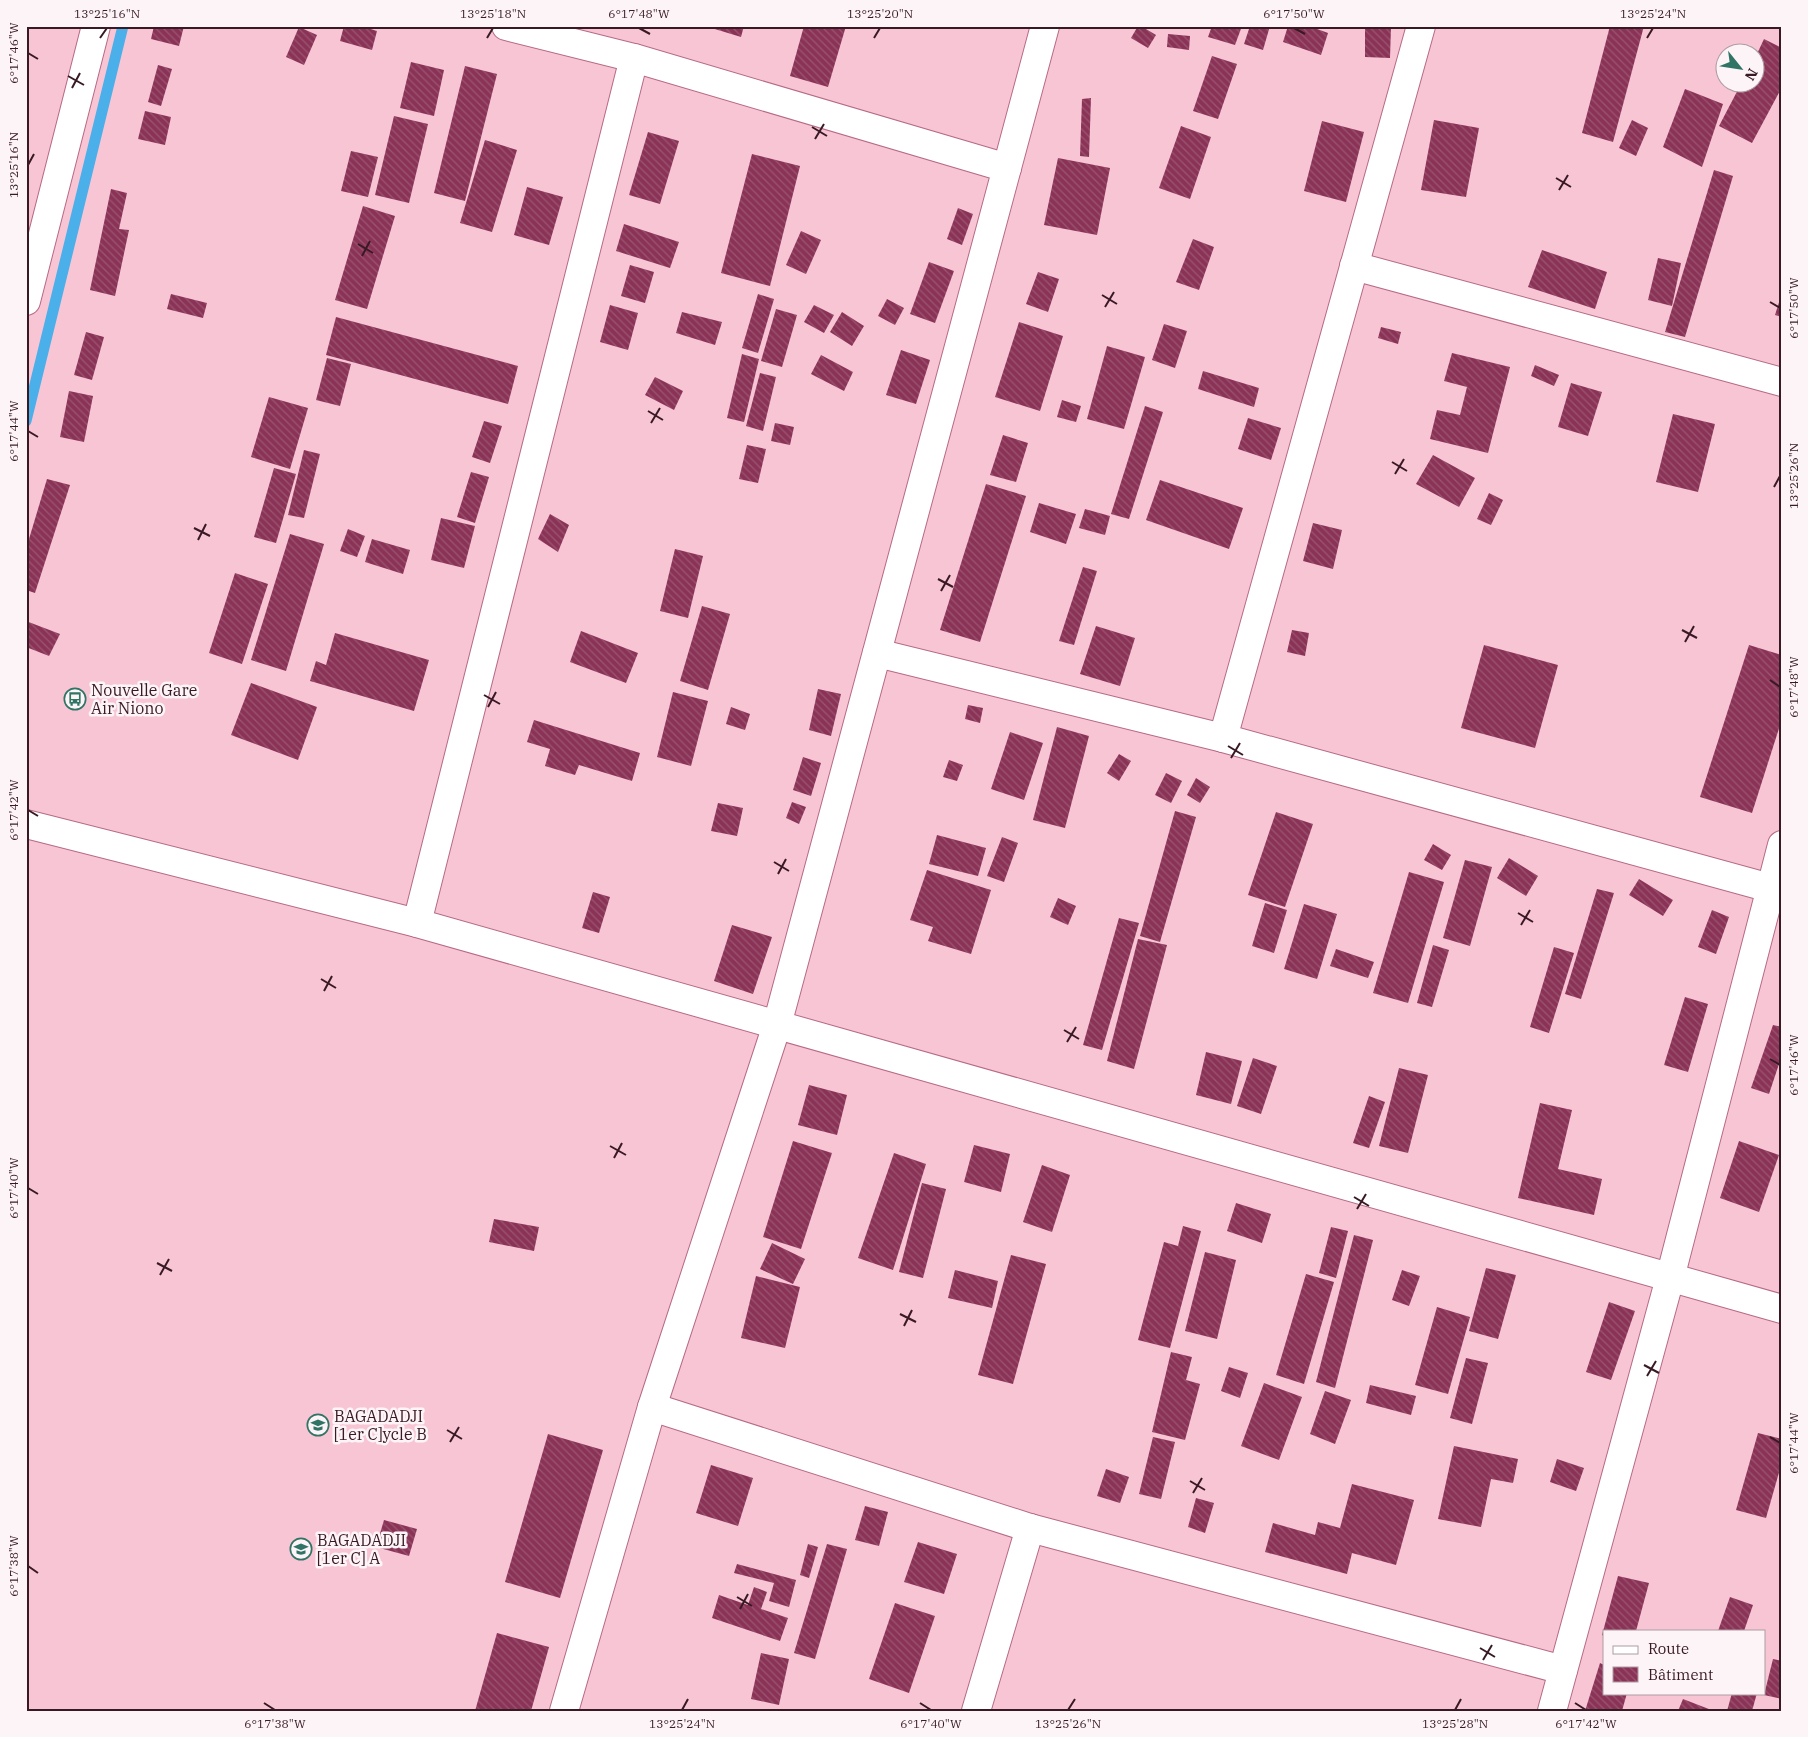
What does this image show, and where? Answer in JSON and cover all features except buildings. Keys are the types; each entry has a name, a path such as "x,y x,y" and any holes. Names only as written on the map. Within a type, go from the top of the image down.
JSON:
{"street":[{"path":"26,301 96,26"},
{"path":"506,26 634,58 1008,168"},
{"path":"564,1711 652,1407 777,1024 1045,26"},
{"path":"1223,738 1422,26"},
{"path":"417,923 634,58"},
{"path":"1354,266 1782,382"},
{"path":"878,653 1223,738 1770,888"},
{"path":"26,824 417,923 1782,1309"},
{"path":"1552,1711 1670,1278 1782,845"},
{"path":"652,1407 1030,1528 1563,1670"},
{"path":"976,1711 1030,1528"}],"waterway":[{"path":"26,421 123,26"}],"place":[{"name":"Nouvelle Gare Air Niono","path":"75,699"},
{"name":"BAGADADJI [1er C]ycle B","path":"318,1425"},
{"name":"BAGADADJI [1er C] A","path":"301,1549"}]}
